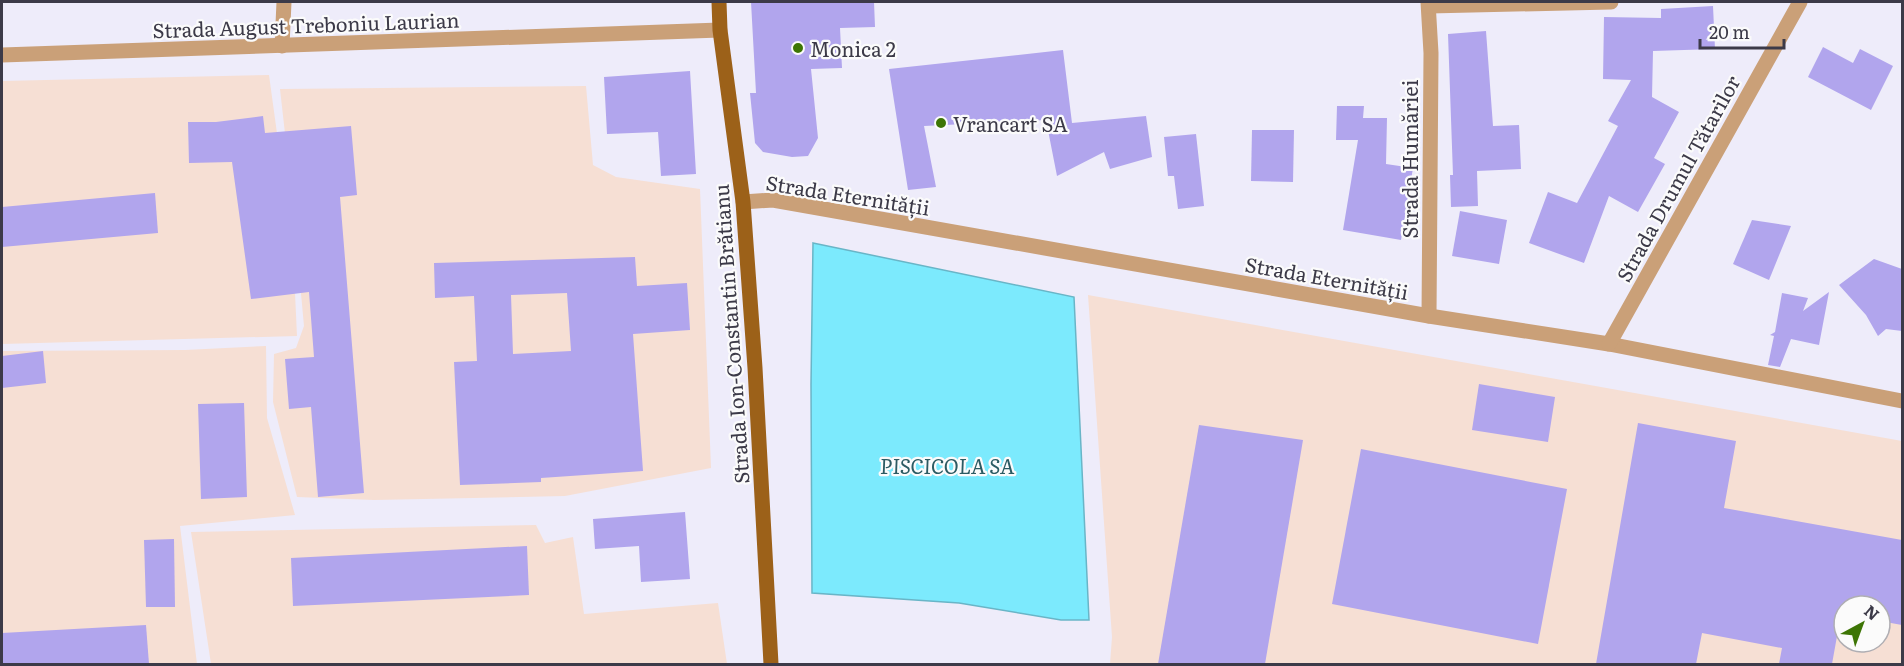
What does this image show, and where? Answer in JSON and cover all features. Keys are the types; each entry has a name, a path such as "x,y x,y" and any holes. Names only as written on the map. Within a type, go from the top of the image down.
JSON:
{"main road":[{"name":"Strada Ion-Constantin Brătianu","path":"719,2 720,30 743,202 755,368 771,664"}],"street":[{"path":"282,46 284,2"},
{"path":"1429,4 1611,2"},
{"name":"Strada Drumul Tătarilor","path":"1609,344 1800,2"},
{"name":"Strada Humăriei","path":"1429,4 1429,316"},
{"name":"Strada August Treboniu Laurian","path":"2,55 720,30"},
{"name":"Strada Eternității","path":"743,202 773,200 1429,316 1609,344 1902,402"}],"shaded area":[{"path":"269,75 293,250 297,336 2,344 2,81"},
{"path":"586,86 593,165 616,177 700,189 711,468 565,496 374,500 297,497 273,402 274,354 296,348 304,326 280,89"},
{"path":"1088,295 1902,441 1902,664 1110,664 1112,637"},
{"path":"266,346 267,418 295,515 180,526 197,664 2,664 2,351 185,350"},
{"path":"536,525 545,543 573,537 584,614 718,603 727,664 211,664 191,532"}],"water":[{"name":"PISCICOLA SA","path":"813,243 1074,297 1089,620 1061,620 959,603 812,593"}],"building":[{"path":"751,2 874,2 875,27 840,28 842,68 811,69 818,138 808,156 792,157 763,152 755,143 750,93 756,93"},
{"path":"1713,6 1715,49 1653,51 1652,97 1679,112 1654,158 1665,164 1638,212 1609,196 1584,263 1529,243 1548,192 1577,203 1618,126 1608,121 1631,80 1603,79 1604,17 1661,18 1661,9"},
{"path":"1486,31 1493,126 1519,125 1521,169 1477,171 1478,206 1451,207 1450,175 1453,175 1448,34"},
{"path":"1823,47 1853,63 1860,49 1893,66 1871,110 1808,77"},
{"name":"Vrancart SA","path":"1063,50 1072,123 1146,116 1152,157 1110,169 1104,152 1057,176 1046,120 924,126 936,187 908,190 889,69"},
{"path":"690,71 696,174 661,176 658,132 607,134 604,77"},
{"path":"1337,106 1364,106 1363,118 1387,118 1386,164 1413,168 1401,240 1343,230 1358,140 1336,140"},
{"path":"263,116 265,133 351,126 357,195 340,197 364,493 318,497 311,407 289,409 285,359 314,357 309,292 251,299 232,162 189,163 188,122 216,122"},
{"path":"1252,130 1294,130 1293,182 1251,181"},
{"path":"1196,134 1204,206 1178,209 1174,176 1168,176 1164,137"},
{"path":"155,193 158,233 2,247 2,207"},
{"path":"1460,211 1507,220 1499,264 1452,256"},
{"path":"1752,220 1791,226 1769,280 1733,264"},
{"path":"635,257 637,286 687,283 690,330 633,334 643,471 541,478 541,482 460,485 454,362 477,361 474,296 435,298 434,263","holes":["567,293 571,351 513,354 511,295"]},
{"path":"1874,259 1902,269 1902,331 1886,329 1878,336 1866,315 1839,285"},
{"path":"1829,292 1819,345 1791,339 1780,367 1768,365 1774,336 1770,335 1775,332 1782,293 1808,298 1803,311"},
{"path":"43,351 46,383 2,388 2,356"},
{"path":"1479,384 1555,397 1548,442 1472,430"},
{"path":"244,403 247,497 201,499 198,404"},
{"path":"1638,423 1736,441 1724,508 1902,540 1902,625 1892,623 1892,594 1832,594 1832,664 1779,664 1782,648 1702,633 1696,664 1596,664"},
{"path":"1199,425 1303,440 1265,664 1158,664"},
{"path":"1361,449 1567,489 1538,644 1332,604"},
{"path":"685,512 690,579 641,582 639,546 595,549 593,519"},
{"path":"174,539 175,607 146,607 144,540"},
{"path":"527,546 529,595 293,606 291,558"},
{"path":"146,625 149,664 2,664 2,633"}],"place":[{"name":"Monica 2","path":"798,48"},
{"name":"Vrancart SA","path":"941,123"}]}
